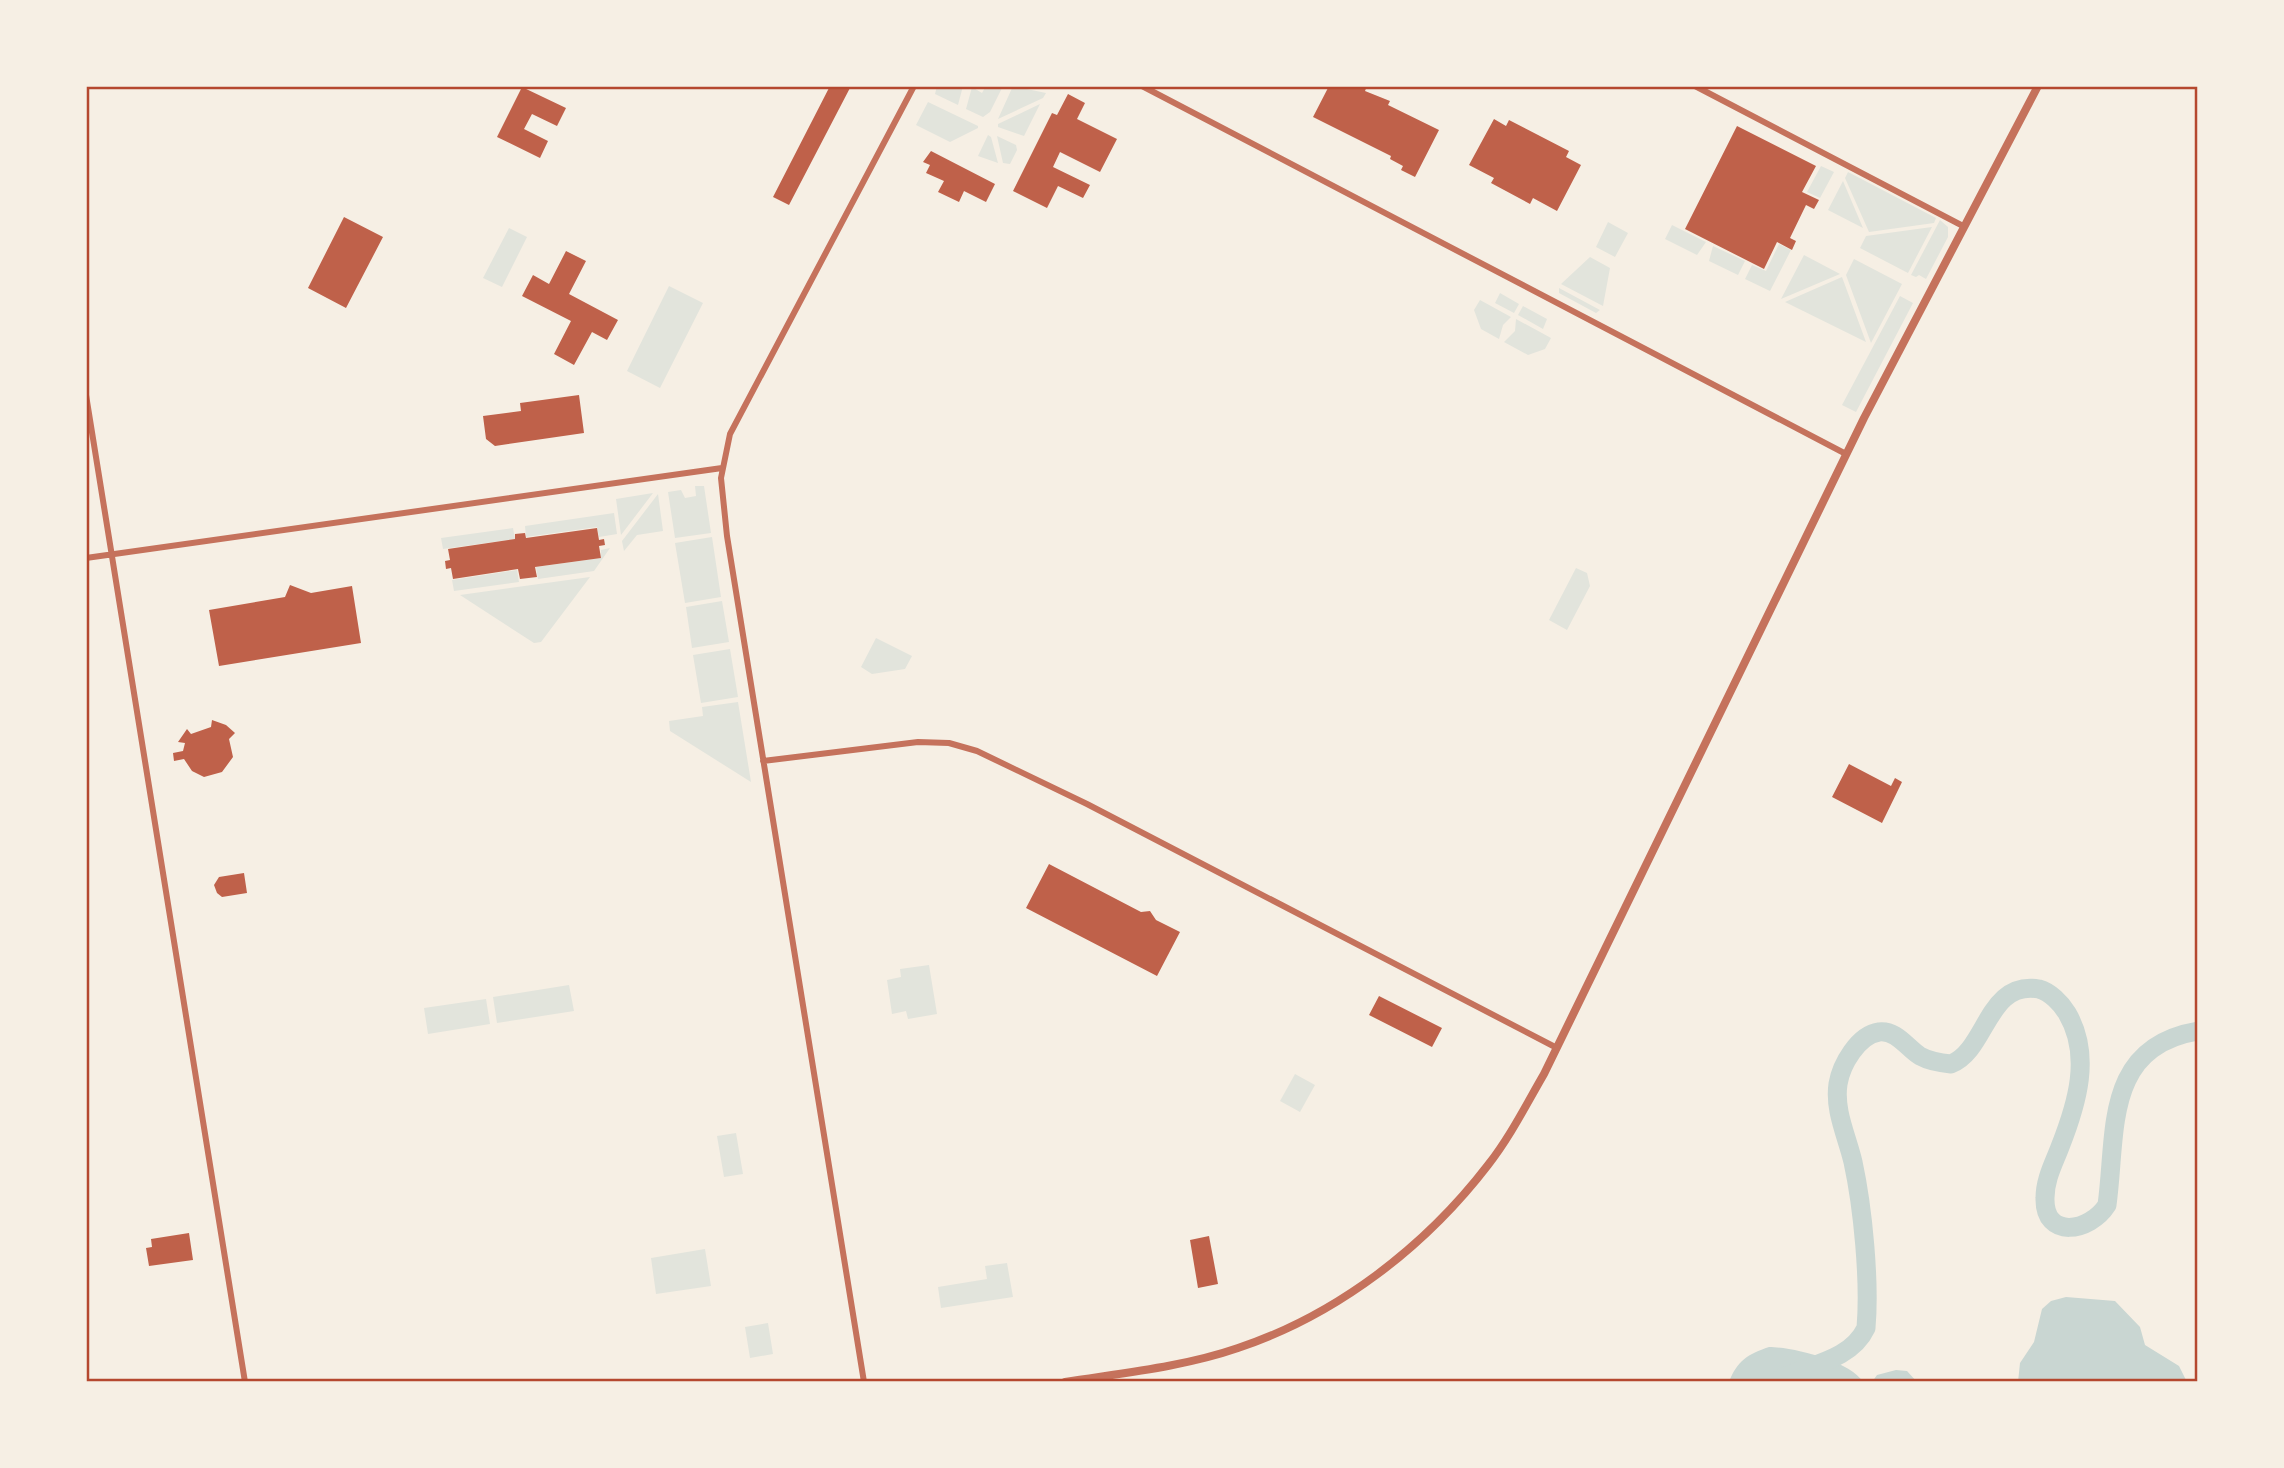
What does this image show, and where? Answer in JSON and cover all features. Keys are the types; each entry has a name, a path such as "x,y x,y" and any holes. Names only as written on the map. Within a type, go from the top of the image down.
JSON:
{"street":[{"path":"864,1382 723,511 722,468 730,434 914,86"},
{"path":"1142,86 1846,454"},
{"path":"1695,86 1963,226"},
{"path":"1065,1382 1189,1361 1238,1348 1310,1317 1373,1277 1436,1224 1489,1164 1517,1121 1557,1048 1846,454 2038,86"},
{"path":"86,395 245,1382"},
{"path":"86,558 722,468"},
{"path":"763,761 918,742 949,743 977,751 1087,804 1557,1048"}],"shaded area":[{"path":"937,86 963,86 958,105 935,94"},
{"path":"986,86 1003,86 990,112 983,117 966,109 972,87 982,93"},
{"path":"1013,86 1046,93 1043,98 998,119"},
{"path":"928,102 978,128 950,142 916,125"},
{"path":"1040,104 1024,136 998,127 998,124"},
{"path":"988,135 991,137 998,163 978,156"},
{"path":"997,136 1016,145 1017,150 1010,164 1003,163"},
{"path":"1821,166 1834,172 1820,198 1807,192"},
{"path":"1848,172 1936,218 1934,223 1869,232 1845,178"},
{"path":"1843,181 1863,228 1828,210"},
{"path":"1940,220 1948,227 1948,237 1926,279 1911,275"},
{"path":"1608,222 1628,233 1615,257 1596,247"},
{"path":"1672,225 1706,242 1697,255 1665,239"},
{"path":"1932,227 1908,273 1860,248 1866,236"},
{"path":"509,228 527,237 502,287 483,278"},
{"path":"1779,244 1791,250 1770,291 1745,279 1752,265 1766,271"},
{"path":"1713,246 1745,261 1738,275 1709,261"},
{"path":"1804,255 1840,274 1781,299"},
{"path":"1590,257 1610,268 1603,306 1561,284"},
{"path":"1854,259 1902,284 1871,343 1846,275"},
{"path":"1842,277 1866,342 1785,302"},
{"path":"669,286 703,303 660,388 627,371"},
{"path":"1559,288 1600,310 1596,313 1559,293"},
{"path":"1500,293 1519,304 1514,313 1495,303"},
{"path":"1900,296 1913,303 1856,412 1842,405"},
{"path":"1480,300 1511,317 1503,325 1499,339 1481,329 1474,310"},
{"path":"1523,306 1547,319 1543,329 1518,315"},
{"path":"1516,319 1551,338 1545,349 1528,355 1504,342 1515,331"},
{"path":"695,486 704,486 711,533 675,538 668,492 681,490 685,498 696,496"},
{"path":"653,493 621,535 616,499"},
{"path":"658,494 663,531 637,535 624,551 622,541"},
{"path":"614,513 617,534 599,537 597,527 526,537 525,526"},
{"path":"513,528 515,539 443,549 441,538"},
{"path":"712,537 721,597 685,603 675,543"},
{"path":"610,548 594,571 538,579 536,567 601,558 601,550"},
{"path":"1576,568 1587,573 1590,586 1567,630 1549,620"},
{"path":"517,570 519,582 454,591 452,580"},
{"path":"590,577 541,642 534,643 460,595"},
{"path":"722,601 729,642 692,648 686,607"},
{"path":"876,638 912,656 905,669 872,674 861,667"},
{"path":"730,649 738,697 701,703 693,655"},
{"path":"738,702 751,782 670,731 669,721 703,716 702,707"},
{"path":"929,965 937,1014 908,1019 906,1011 892,1014 887,980 901,977 900,969"},
{"path":"569,985 574,1011 497,1023 493,997"},
{"path":"486,999 490,1024 428,1034 424,1008"},
{"path":"1295,1074 1315,1085 1300,1112 1280,1101"},
{"path":"736,1133 743,1174 724,1177 717,1136"},
{"path":"705,1249 711,1286 656,1294 651,1258"},
{"path":"1007,1263 1013,1297 941,1308 938,1287 987,1279 985,1266"},
{"path":"2066,1297 2115,1301 2140,1327 2145,1345 2179,1366 2187,1382 2018,1382 2020,1363 2034,1342 2042,1309 2051,1301"},
{"path":"768,1323 773,1354 750,1358 745,1327"},
{"path":"1769,1347 1806,1353 1834,1362 1856,1374 1863,1382 1729,1382 1744,1359"},
{"path":"1896,1370 1907,1371 1917,1382 1872,1382 1877,1375"}],"building":[{"path":"830,86 851,86 789,205 773,197"},
{"path":"1329,86 1367,86 1365,91 1390,101 1388,105 1439,130 1415,177 1401,170 1403,166 1390,159 1391,156 1313,117"},
{"path":"522,87 566,108 557,126 532,114 524,129 548,141 540,158 497,137"},
{"path":"1068,94 1085,103 1077,119 1117,139 1100,172 1060,152 1053,167 1090,185 1083,198 1058,186 1047,208 1013,191 1052,113 1057,115"},
{"path":"1494,119 1506,126 1509,120 1569,151 1566,157 1581,165 1557,211 1533,198 1530,204 1491,183 1494,178 1469,165"},
{"path":"1737,126 1816,166 1802,192 1819,200 1814,209 1806,205 1790,238 1796,241 1792,250 1777,242 1764,269 1685,229"},
{"path":"931,151 995,184 986,202 964,191 959,202 938,192 944,181 926,173 930,165 923,162"},
{"path":"344,217 383,237 346,308 308,288"},
{"path":"566,251 586,261 569,294 618,320 607,340 592,332 574,365 554,354 571,321 522,296 533,275 549,284"},
{"path":"579,395 584,433 495,446 486,439 483,416 521,411 520,403"},
{"path":"597,528 599,540 604,539 605,545 599,546 601,558 535,567 537,577 520,579 518,569 453,579 451,568 446,569 445,561 450,560 448,549 515,539 515,534 525,533 526,538"},
{"path":"290,585 311,593 352,586 361,643 219,666 209,610 285,597"},
{"path":"212,720 226,725 235,733 229,739 233,757 222,772 204,777 192,771 184,759 174,761 173,753 183,751 185,743 178,742 187,729 191,734 211,727"},
{"path":"1849,764 1891,786 1895,778 1902,782 1882,823 1832,797"},
{"path":"1049,864 1141,912 1150,911 1156,920 1180,932 1157,976 1026,908"},
{"path":"244,873 247,893 222,897 217,893 214,885 219,877"},
{"path":"1379,996 1442,1028 1432,1047 1369,1015"},
{"path":"189,1233 193,1260 149,1266 146,1248 152,1247 151,1239"},
{"path":"1209,1236 1218,1284 1198,1288 1190,1240"}],"waterway":[{"path":"1777,1382 1842,1353 1860,1338 1866,1328 1867,1289 1863,1223 1857,1180 1839,1114 1837,1094 1843,1068 1864,1039 1871,1034 1885,1032 1901,1040 1920,1056 1951,1064 1973,1045 1998,1005 2008,995 2022,989 2039,989 2055,998 2075,1029 2080,1063 2072,1114 2048,1178 2045,1198 2052,1221 2069,1227 2090,1221 2107,1205 2115,1122 2130,1074 2145,1055 2167,1040 2198,1031"}]}
